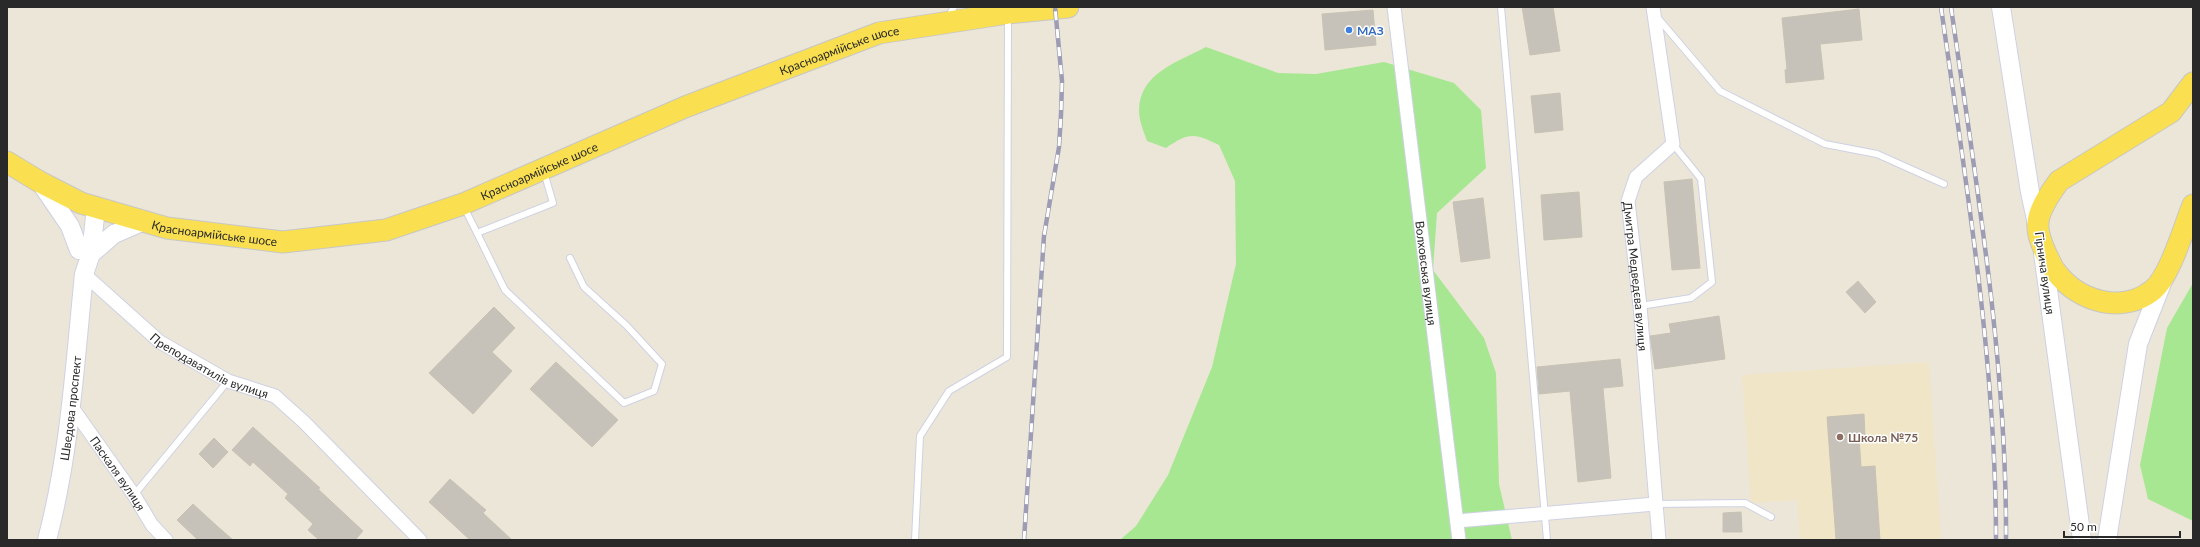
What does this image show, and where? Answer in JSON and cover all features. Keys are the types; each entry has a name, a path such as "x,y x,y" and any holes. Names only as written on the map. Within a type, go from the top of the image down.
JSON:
{"main road":[{"name":"Красноармійське шосе","path":"7,162 40,182 88,205 142,222 167,228 283,242 386,230 463,204 685,107 879,33 949,15 1008,13 1068,7"},
{"name":"Гірнича вулиця","path":"2001,7 2030,192 2042,245 2082,540"},
{"path":"2038,224 2047,198 2059,181 2171,112 2193,83"},
{"path":"40,182 70,226 85,252 114,234 142,222"},
{"name":"Шведова проспект","path":"47,540 61,477 71,406 84,274 88,205"},
{"path":"2107,540 2138,344 2193,206"},
{"path":"2042,245 2056,272 2084,296 2111,304 2133,301 2153,290 2166,272"}],"street":[{"name":"Волховська вулиця","path":"1394,7 1459,540"},
{"path":"1653,10 1673,144"},
{"name":"Дмитра Медведєва вулиця","path":"1659,540 1640,306 1628,201 1636,177 1673,144"},
{"name":"Преподаватилів вулиця","path":"84,274 160,342 228,381 275,396 304,422 420,540"},
{"name":"Паскаля вулиця","path":"71,406 134,496 152,525 166,540"},
{"path":"1457,521 1655,504"}],"lane":[{"path":"1501,7 1547,540"},
{"path":"1653,10 1720,91 1825,144 1877,154 1944,184"},
{"path":"915,540 920,436 949,391 1007,357 1008,13"},
{"path":"1640,306 1691,298 1712,282 1700,179 1673,144"},
{"path":"477,233 553,203 543,168"},
{"path":"463,204 505,290 624,403 654,391 662,364 627,326 584,287 570,258"},
{"path":"134,496 228,381"},
{"path":"1655,504 1745,503 1771,517"}],"shaded area":[{"name":"Школа №75","path":"1929,362 1941,540 1800,540 1797,500 1751,503 1742,375"}],"green space":[{"path":"1206,47 1278,73 1316,74 1384,62 1454,83 1481,110 1486,168 1437,213 1433,270 1484,338 1496,373 1499,484 1512,540 1120,540 1136,526 1168,475 1212,367 1236,264 1235,181 1219,145 1197,136 1180,139 1166,148 1147,141 1139,115 1141,98 1146,87 1153,78 1172,64"},
{"path":"2193,283 2193,521 2148,499 2140,465 2167,328"}],"building":[{"path":"1522,7 1553,7 1560,51 1530,55"},
{"path":"1859,9 1862,40 1820,44 1824,79 1786,83 1785,70 1787,69 1782,18"},
{"name":"МАЗ","path":"1373,10 1376,45 1325,50 1322,14"},
{"path":"1560,93 1563,130 1535,133 1531,96"},
{"path":"1692,179 1700,268 1672,270 1664,182"},
{"path":"1579,192 1582,237 1544,240 1541,195"},
{"path":"1483,198 1490,258 1461,262 1453,202"},
{"path":"1858,281 1876,302 1865,313 1846,292"},
{"path":"494,307 515,328 492,352 512,371 473,414 429,373"},
{"path":"1719,316 1725,359 1655,369 1650,336 1671,333 1669,324"},
{"path":"1620,359 1623,386 1603,388 1611,478 1578,482 1570,391 1539,394 1537,367"},
{"path":"556,362 618,420 592,447 530,389"},
{"path":"1864,414 1865,437 1859,437 1861,467 1875,466 1880,540 1836,540 1827,417"},
{"path":"253,427 320,488 318,489 363,531 355,540 319,540 308,530 313,524 285,498 288,494 253,462 250,466 232,450"},
{"path":"214,438 228,452 213,468 199,454"},
{"path":"450,479 486,510 483,513 512,540 470,540 429,502"},
{"path":"193,504 233,540 198,540 177,520"},
{"path":"1741,512 1742,532 1723,532 1723,513"}],"railway":[{"path":"1024,540 1044,236 1059,147 1061,115 1062,81 1055,7"},
{"path":"1941,7 1978,273 1985,339 1995,473 1996,540"},
{"path":"1951,7 1980,206 1996,340 2005,473 2006,540"}],"place":[{"name":"МАЗ","path":"1349,30"},
{"name":"Школа №75","path":"1840,437"}]}
